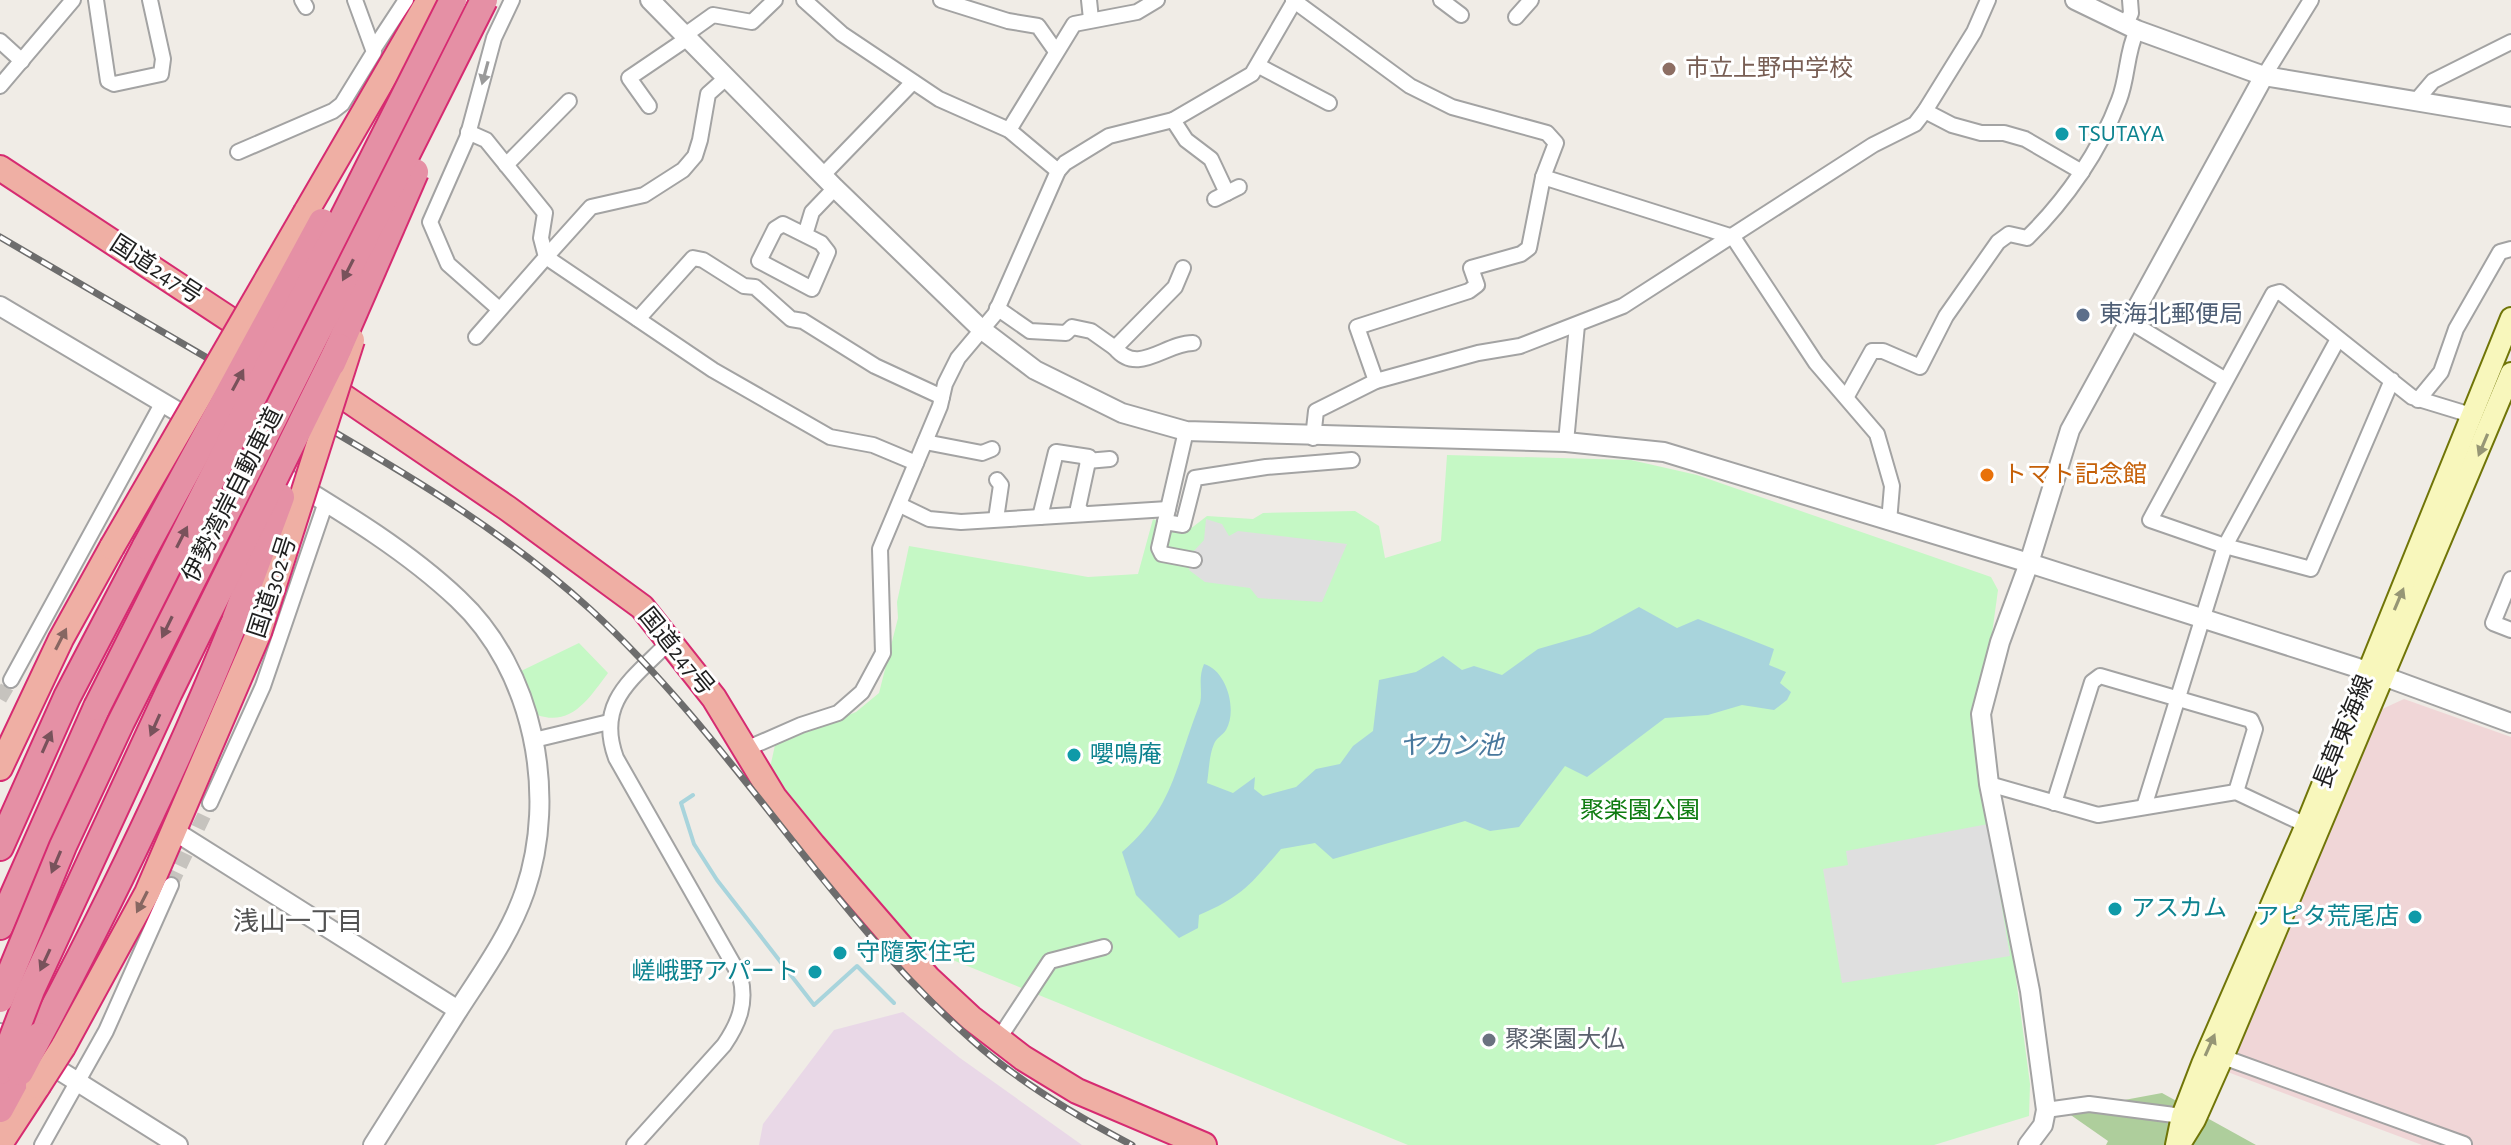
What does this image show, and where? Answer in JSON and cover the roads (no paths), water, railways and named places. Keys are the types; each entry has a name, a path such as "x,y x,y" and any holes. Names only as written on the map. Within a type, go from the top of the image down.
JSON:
{"highway":[{"path":"0,765 7,730 429,0"},
{"path":"0,847 105,622 446,0"},
{"name":"伊勢湾岸自動車道","path":"0,926 97,707 453,0"},
{"name":"伊勢湾岸自動車道","path":"0,999 63,846 121,722 481,0"},
{"name":"国道302号","path":"0,1144 19,1076 63,1047 117,953 176,832 259,632 384,234 449,60 481,0"},
{"path":"0,1109 113,897 200,707 339,347 491,0"},
{"name":"国道247号","path":"0,168 178,284 507,508 642,607 670,641 794,821 928,978 998,1040 1077,1091 1204,1145"},
{"path":"0,839 15,813"}],"main road":[{"name":"長草東海線","path":"2178,1145 2195,1120 2223,1057 2376,674 2471,415 2511,318"},
{"name":"長草東海線","path":"2178,1145 2182,1116 2306,825 2507,394 2511,373"}],"street":[{"path":"0,86 73,0"},
{"path":"96,0 108,81 114,84 161,74 163,59 150,0"},
{"path":"355,0 375,47"},
{"path":"238,152 342,104 372,60 375,47 406,0"},
{"path":"499,309 443,258 430,222 468,132 494,38 512,0"},
{"path":"650,0 829,182 981,329 1056,382 1122,413 1186,431 1313,438 1566,442 1664,452 2029,563 2376,674 2511,723"},
{"path":"804,0 842,34 913,82 939,99 1009,130 1058,171"},
{"path":"941,0 1008,21 1038,26 1074,24 1137,12 1157,0"},
{"path":"1089,0 1091,19"},
{"path":"746,749 838,713 856,698 874,674 883,653 878,561 958,358 997,308 1058,171 1065,163 1109,136 1173,120 1252,74 1259,66 1283,14 1294,0 1410,86 1452,107 1547,133 1556,143 1543,177 1529,248 1521,254 1471,268 1477,285 1469,291 1357,327 1376,381"},
{"path":"1441,0 1461,15"},
{"path":"1516,17 1531,0"},
{"path":"1313,438 1316,411 1376,381 1478,353 1520,346 1623,306 1873,145 1915,124 1974,32 1988,0"},
{"path":"2075,0 2131,27 2264,76 2511,117"},
{"path":"1847,396 1872,351 1883,351 1920,367 1946,316 1998,242 2009,234 2027,238 2082,172 2120,98 2131,27 2130,0"},
{"path":"2028,1145 2043,1125 2046,1110 2030,991 1989,784 1981,714 2000,642 2029,563 2070,430 2264,76 2311,0"},
{"path":"649,106 629,78 713,15 752,22 772,1"},
{"path":"1009,130 1055,50 1074,24"},
{"path":"1038,26 1055,50"},
{"path":"0,41 22,61"},
{"path":"2415,102 2433,81 2511,42"},
{"path":"1259,66 1329,103"},
{"path":"476,337 591,207 644,195 683,170 695,156 708,94 726,78"},
{"path":"805,235 812,212 829,182 913,82"},
{"path":"506,165 569,101"},
{"path":"1925,111 1952,125 2025,139 2082,172"},
{"path":"1173,120 1186,140 1211,159 1227,193"},
{"path":"468,132 486,140 545,213 541,238 546,257 713,370 830,437 873,445 916,463"},
{"path":"1543,177 1733,237 1816,363 1877,434 1892,486 1889,522"},
{"path":"783,224 805,235 821,243 828,252 812,289 759,261 775,229 783,224"},
{"path":"2418,400 2441,372 2456,329 2500,252 2511,249"},
{"path":"638,319 693,258 703,260 744,286 755,287 791,319 803,321 875,366 942,397"},
{"path":"1115,348 1175,287 1183,268"},
{"path":"2392,380 2311,569 2225,546 2150,520 2224,379 2273,294 2280,292 2418,400 2471,415"},
{"path":"0,306 326,502 460,601 489,639 515,682 534,740 540,808 536,848 525,891 495,954 373,1145"},
{"path":"997,308 1030,331 1066,333 1072,327 1091,331 1126,358 1142,360 1193,343"},
{"path":"2129,321 2224,379"},
{"path":"1566,442 1577,325"},
{"path":"2144,807 2225,546 2338,339"},
{"path":"2483,384 2507,394"},
{"path":"11,680 163,402"},
{"path":"1186,431 1159,548 1162,554 1194,560"},
{"path":"925,442 982,453 992,449"},
{"path":"1040,517 1056,452 1089,457 1078,508 1084,514"},
{"path":"1087,461 1110,459"},
{"path":"900,505 929,519 1166,515 1183,525 1195,478 1266,467 1352,460"},
{"path":"996,519 1001,485 997,480"},
{"path":"210,803 263,686 326,502"},
{"path":"2511,579 2493,623 2511,630"},
{"path":"634,1145 724,1045 736,1027 743,989 731,959 616,758 609,740 609,722 618,693 670,641"},
{"path":"2054,803 2096,679 2100,676 2251,720 2255,729 2236,792"},
{"path":"534,740 609,722"},
{"path":"1989,784 2098,815 2236,792 2306,825"},
{"path":"176,832 458,1010"},
{"path":"42,1145 106,1031 171,885"},
{"path":"998,1040 1050,961 1104,947"},
{"path":"0,1033 178,1145"},
{"path":"2223,1057 2464,1144"},
{"path":"2046,1110 2089,1104 2182,1116"}],"water":[{"name":"ヤカン池","path":"1639,607 1677,628 1698,619 1774,649 1769,665 1786,672 1780,683 1791,692 1787,700 1774,710 1742,705 1708,715 1665,718 1587,777 1565,766 1519,827 1490,831 1465,821 1333,859 1315,843 1281,849 1245,888 1226,902 1199,915 1198,928 1179,938 1136,895 1122,852 1153,819 1171,785 1200,701 1204,664 1224,682 1231,712 1226,730 1212,748 1207,783 1233,793 1255,777 1254,789 1263,796 1296,787 1316,769 1340,764 1353,746 1373,731 1379,680 1416,672 1443,656 1462,670 1474,666 1502,675 1538,649 1590,634"}],"waterway":[{"path":"693,795 681,803 694,844 717,880 814,1005 857,966 894,1003"}],"tunnel":[{"path":"0,699 11,680"},
{"path":"171,885 210,803"}],"railway":[{"path":"0,237 410,477 485,526 557,580 642,661 690,714 872,938 920,990 972,1040 1009,1070 1069,1110 1132,1145"}],"place":[{"name":"市立上野中学校","path":"1669,69"},
{"name":"TSUTAYA","path":"2062,134"},
{"name":"東海北郵便局","path":"2083,315"},
{"name":"トマト記念館","path":"1987,475"},
{"name":"嚶鳴庵","path":"1074,755"},
{"name":"アスカム","path":"2115,909"},
{"name":"アピタ荒尾店","path":"2415,917"},
{"name":"守隨家住宅","path":"840,953"},
{"name":"嵯峨野アパート","path":"815,972"},
{"name":"聚楽園大仏","path":"1489,1040"}],"district":[{"name":"浅山一丁目","path":"298,922"}],"park label":[{"name":"聚楽園公園","path":"1640,811"}]}
